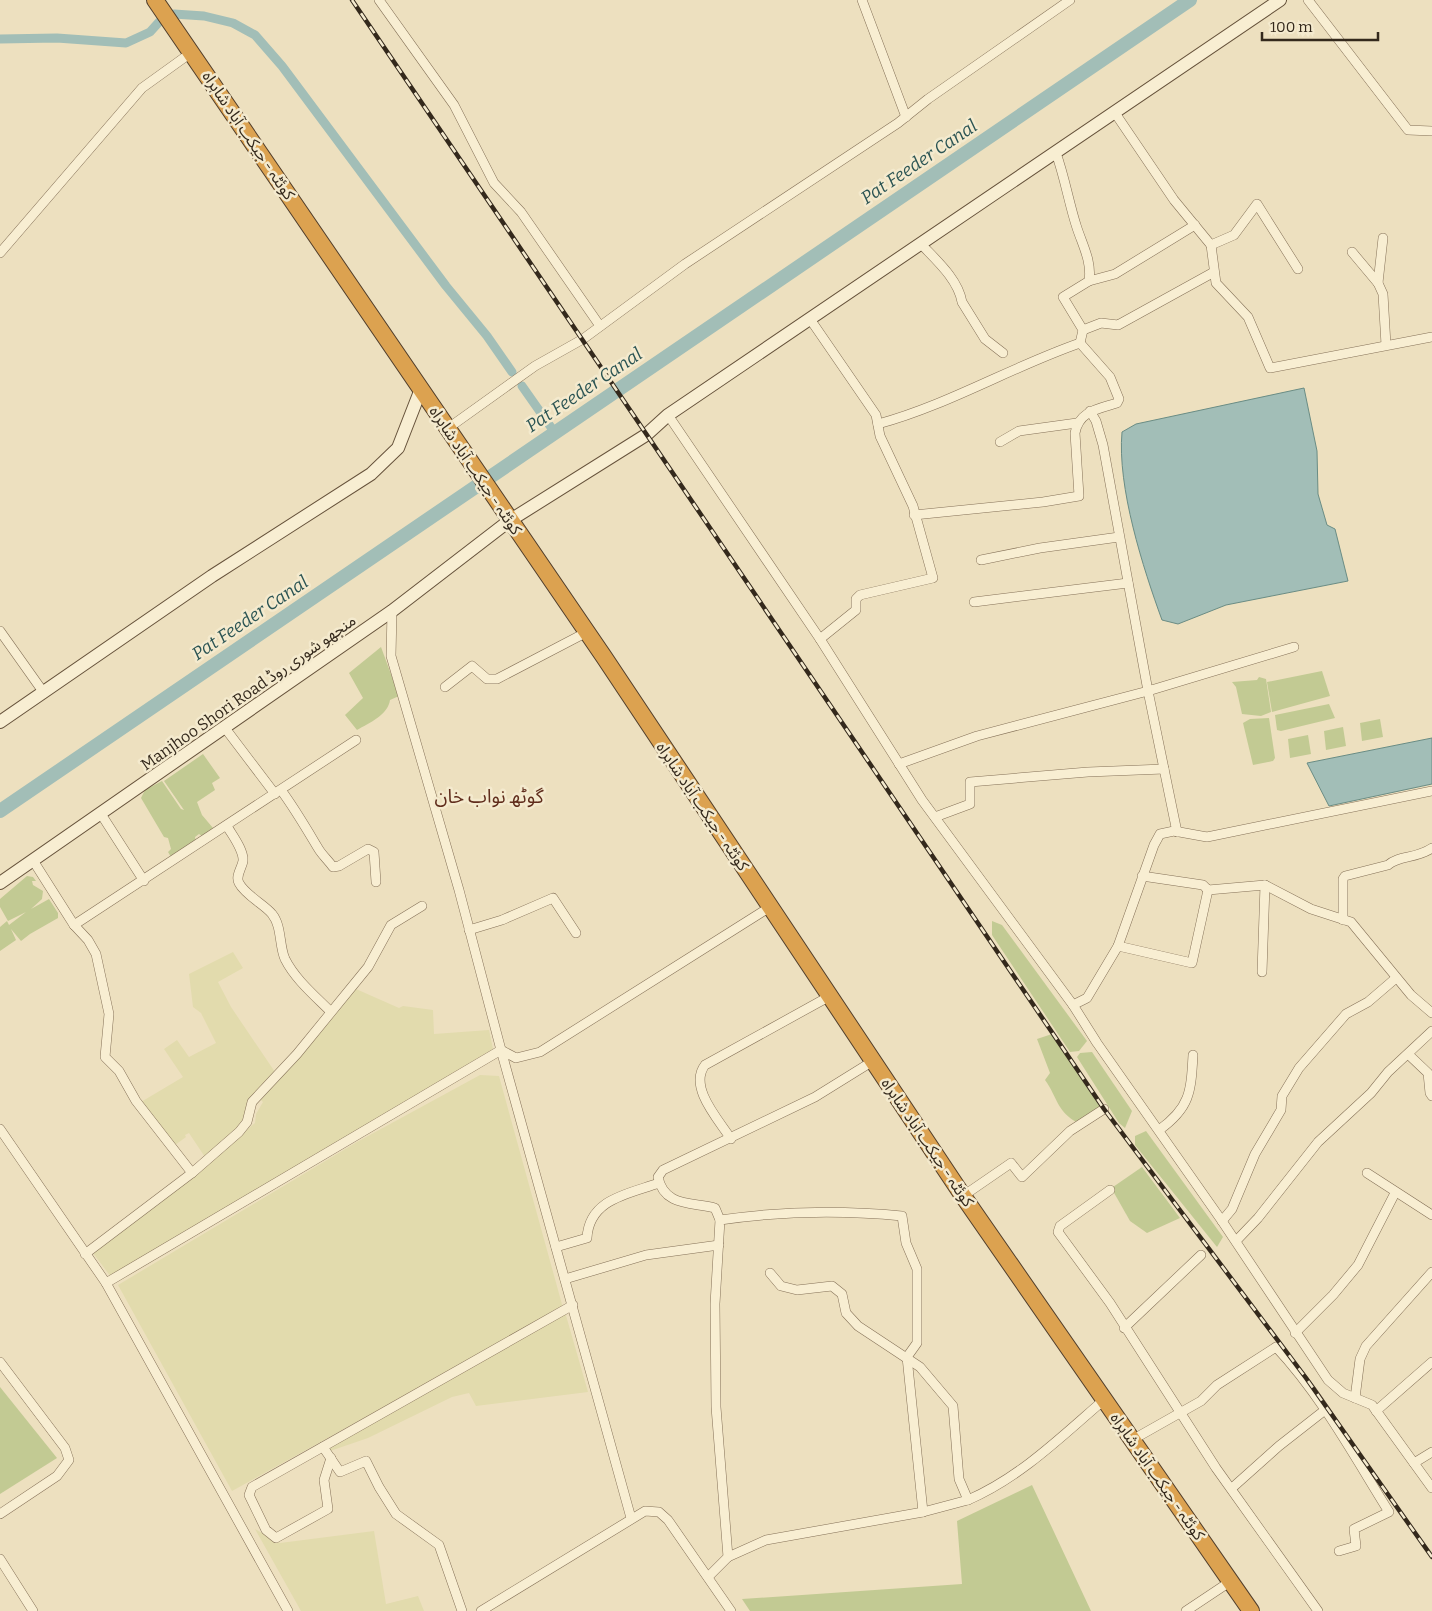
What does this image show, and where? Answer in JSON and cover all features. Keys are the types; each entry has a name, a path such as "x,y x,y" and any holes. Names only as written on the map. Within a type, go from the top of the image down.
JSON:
{"highway":[{"name":"کوئٹہ - جیکب آباد شاہراہ","path":"155,0 587,632 963,1196 1251,1611"}],"street":[{"path":"379,0 454,105 494,183 521,212 600,326"},
{"path":"862,0 906,117"},
{"path":"447,429 535,366 583,339 685,264 906,117 1056,4 1070,0"},
{"name":"Manjhoo Shori Road منجھو شوری روڈ","path":"0,883 34,862 392,611 510,521 646,435 668,415 1280,0"},
{"path":"1308,0 1408,130 1432,131"},
{"path":"0,253 142,88 192,52"},
{"path":"1115,113 1174,200 1211,245 1216,283 1248,318 1270,368 1432,337"},
{"path":"1056,153 1065,178 1077,228 1086,248 1091,273 1090,281"},
{"path":"1211,245 1234,235 1257,204 1298,269"},
{"path":"1080,344 1084,330 1063,297 1090,281 1115,274 1195,225"},
{"path":"1378,284 1383,238"},
{"path":"921,244 949,274 961,296 962,302 985,340 1003,353"},
{"path":"1352,252 1378,284 1383,294 1386,345"},
{"path":"1084,330 1101,323 1118,325 1214,272"},
{"path":"810,319 876,415 880,436 909,497 933,578 860,595 856,599 856,610 820,639"},
{"path":"878,424 922,409 1051,353 1080,344"},
{"path":"914,516 1043,502 1080,496 1075,433 1077,424 1090,411 1117,403 1119,399 1110,377 1080,344"},
{"path":"0,722 212,576 371,474 398,448 421,389"},
{"path":"1090,411 1103,445 1148,691 1177,832"},
{"path":"668,415 820,639 899,764 1073,1005 1222,1220 1295,1333 1328,1380 1343,1393 1372,1405 1432,1488"},
{"path":"1000,442 1019,431 1077,424"},
{"path":"981,560 1040,548 1119,537"},
{"path":"974,602 1128,583"},
{"path":"392,611 391,656 469,930 631,1518"},
{"path":"0,631 44,692"},
{"path":"445,687 472,666 486,679 497,679 587,632"},
{"path":"899,764 977,736 1148,691 1294,647"},
{"path":"225,728 304,823 320,851 327,857 333,867 339,866 368,849 374,852 376,882"},
{"path":"74,925 144,881 356,740"},
{"path":"936,817 970,804 970,782 1088,772 1164,769"},
{"path":"1073,1005 1087,998 1118,946 1142,876 1154,844 1160,834 1177,832 1207,837 1432,790"},
{"path":"101,814 144,881"},
{"path":"227,826 242,854 243,860 238,875 238,883 256,903 272,914 276,922 284,956 291,970 330,1011"},
{"path":"1343,920 1343,879 1346,876 1388,865 1393,861 1421,856 1432,848"},
{"path":"34,862 74,925 88,940 96,954 109,1014 105,1057 119,1071 136,1101 192,1173"},
{"path":"1142,876 1203,885 1208,890"},
{"path":"1208,890 1265,885 1312,908 1351,922 1411,995 1432,1013"},
{"path":"1262,972 1265,885"},
{"path":"1118,946 1192,963 1208,890"},
{"path":"469,930 502,920 553,898 576,933"},
{"path":"85,1254 192,1173 239,1132 247,1122 252,1102 297,1054 330,1011 368,967 391,925 422,906"},
{"path":"501,1050 516,1058 540,1052 770,907"},
{"path":"1222,1220 1232,1209 1255,1154 1281,1110 1282,1096 1299,1068 1346,1014 1368,1002 1396,978"},
{"path":"731,1139 703,1094 699,1084 701,1070 705,1065 830,996"},
{"path":"1236,1241 1258,1218 1318,1142 1371,1093 1388,1072 1432,1032"},
{"path":"106,1283 501,1050"},
{"path":"1408,1054 1428,1073 1430,1094 1432,1096"},
{"path":"1158,1130 1177,1118 1187,1100 1192,1080 1193,1055"},
{"path":"728,1557 716,1407 715,1304 720,1220 715,1208 678,1203 663,1191 658,1177 663,1170 815,1097 873,1060"},
{"path":"963,1196 1011,1163 1022,1178 1070,1131 1104,1109"},
{"path":"0,1129 106,1283 288,1611"},
{"path":"1366,1173 1432,1215"},
{"path":"556,1247 587,1238 588,1224 600,1207 617,1198 659,1183"},
{"path":"1110,1190 1060,1226 1058,1232 1110,1303 1124,1328 1216,1468 1318,1611"},
{"path":"1295,1333 1333,1295 1358,1265 1395,1193"},
{"path":"720,1220 773,1212 824,1210 902,1216 906,1243 917,1269 917,1343 907,1357 923,1512"},
{"path":"565,1279 646,1255 719,1245"},
{"path":"1124,1328 1201,1255"},
{"path":"1356,1398 1360,1360 1366,1346 1432,1272"},
{"path":"770,1273 781,1286 797,1290 832,1286 842,1294 846,1313 858,1326 920,1367 954,1406 959,1479 968,1500"},
{"path":"331,1458 324,1480 328,1509 276,1538 269,1534 252,1500 250,1489 573,1305"},
{"path":"1132,1440 1201,1401 1217,1385 1276,1347 1294,1366 1325,1410 1389,1512 1354,1529 1356,1546 1339,1551"},
{"path":"0,1362 65,1448 69,1460 56,1476 0,1514"},
{"path":"1376,1411 1432,1362"},
{"path":"708,1577 728,1557 766,1540 923,1512 968,1500 992,1490 1027,1466 1105,1399"},
{"path":"1232,1488 1279,1446 1325,1410"},
{"path":"323,1446 340,1472 366,1460 379,1487 396,1514 436,1540 462,1611"},
{"path":"1414,1464 1432,1452"},
{"path":"481,1611 645,1511 659,1512 668,1520 732,1611"},
{"path":"0,1560 33,1611"},
{"path":"1186,1611 1231,1581"}],"shaded area":[{"path":"233,952 243,968 218,982 231,1007 275,1072 236,1130 205,1157 189,1133 175,1145 141,1102 183,1077 164,1049 177,1040 189,1057 216,1043 201,1013 193,1007 189,974"},
{"path":"356,989 399,1008 403,1006 433,1010 434,1034 489,1030 493,1049 111,1277 93,1253 255,1123 256,1114 263,1102 260,1099 290,1067"},
{"path":"480,1075 499,1076 563,1308 232,1491 118,1285 357,1142"},
{"path":"565,1312 588,1392 476,1406 469,1393 452,1397 368,1438 330,1451 328,1446"},
{"path":"255,1529 280,1543 374,1531 386,1604 418,1596 424,1611 301,1611"}],"green space":[{"path":"381,647 399,696 390,700 382,714 357,730 345,715 363,698 349,673"},
{"path":"1322,671 1330,696 1272,712 1267,682"},
{"path":"1259,677 1266,679 1271,712 1261,716 1242,714 1236,687 1232,682 1257,680"},
{"path":"1329,704 1335,718 1281,731 1277,730 1275,715"},
{"path":"1269,718 1275,758 1273,761 1253,765 1243,723 1250,719"},
{"path":"1380,719 1383,737 1362,741 1360,723"},
{"path":"1343,727 1346,746 1326,750 1324,731"},
{"path":"1308,735 1311,754 1290,758 1288,739"},
{"path":"203,754 220,778 212,783 215,790 197,802 202,815 213,828 212,834 205,838 199,834 195,837 196,842 171,857 168,852 171,849 168,838 164,837 141,798 145,790 162,781 181,809 184,810 164,781"},
{"path":"27,876 33,877 36,881 32,881 33,885 43,891 42,899 31,909 49,899 58,913 58,918 21,941 11,929 16,940 0,951 0,927 7,921 9,925 26,912 8,921 0,907 0,899"},
{"path":"992,921 1002,925 1087,1041 1079,1051 1070,1052 992,935"},
{"path":"1052,1034 1101,1107 1078,1123 1061,1109 1045,1080 1050,1073 1037,1039"},
{"path":"1092,1052 1132,1111 1125,1128 1119,1123 1077,1057 1080,1053"},
{"path":"1146,1131 1223,1237 1217,1247 1135,1145 1135,1136"},
{"path":"1142,1167 1180,1218 1147,1233 1130,1221 1113,1191 1113,1187"},
{"path":"0,1387 57,1458 0,1494"},
{"path":"1032,1485 1091,1611 750,1611 742,1599 962,1584 957,1521"}],"water":[{"path":"1304,388 1317,451 1318,494 1327,525 1335,529 1348,581 1226,605 1178,624 1162,620 1147,576 1127,502 1123,477 1122,432 1136,424"},
{"path":"1432,738 1432,784 1329,806 1307,763"}],"waterway":[{"name":"Pat Feeder Canal","path":"0,811 1190,0"},
{"path":"0,39 57,38 126,43 150,32 159,22 174,14 204,16 233,23 255,35 282,66 446,286 487,336 512,372"},
{"path":"522,386 555,433"}],"railway":[{"path":"352,0 1104,1109 1306,1378 1432,1557"}],"district":[{"name":"گوٹھ نواب خان","path":"489,796"}]}
